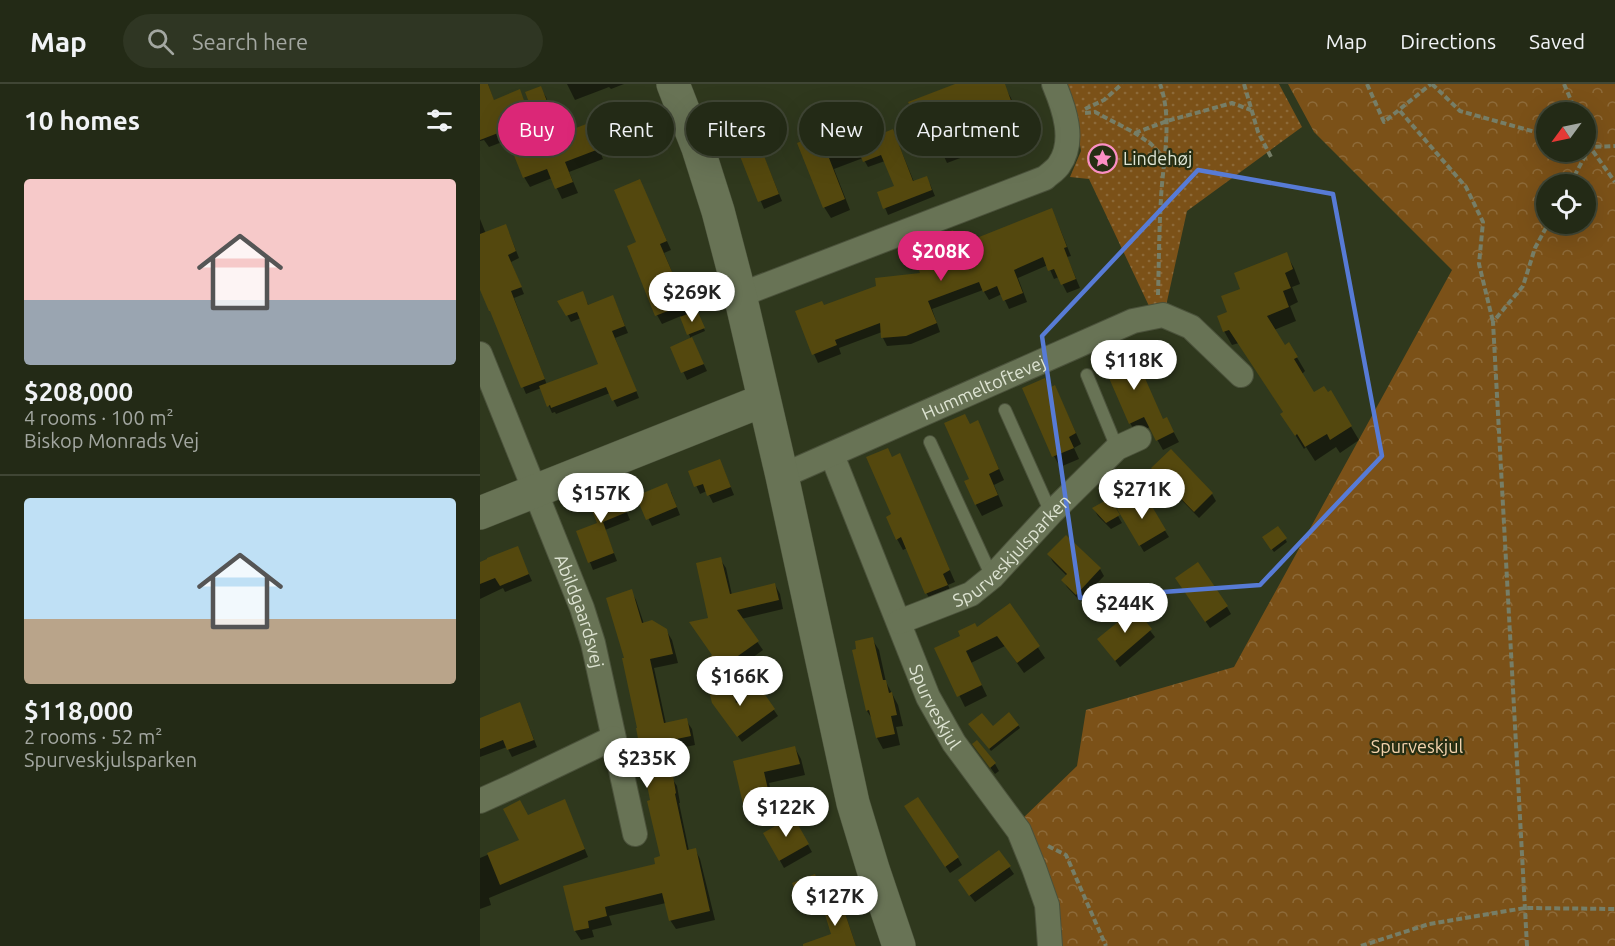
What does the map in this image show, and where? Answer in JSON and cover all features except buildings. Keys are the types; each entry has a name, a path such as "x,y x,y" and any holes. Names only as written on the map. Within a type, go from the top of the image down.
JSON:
{"street":[{"path":"673,84 698,148 718,211 782,477 853,803 899,946"},
{"path":"740,295 1045,178 1059,166 1067,147 1065,110 1054,84"},
{"path":"1157,316 1163,315 1191,327 1241,375"},
{"name":"Hummeltoftevej","path":"782,477 1133,321 1157,316"},
{"name":"Abildgaardsvej","path":"480,354 582,608 593,643 635,834"},
{"path":"480,513 764,400"},
{"name":"Spurveskjulsparken","path":"899,622 971,594 993,577 1051,513 1117,448 1139,438"},
{"name":"Spurveskjul","path":"832,454 928,697 954,743 1018,831 1047,905 1050,946"},
{"path":"480,801 614,738"}],"lane":[{"path":"1087,375 1117,448"},
{"path":"1005,410 1051,513"},
{"path":"930,442 993,577"}],"path":[{"path":"1122,84 1104,100 1075,113 1095,112 1152,144 1164,158"},
{"path":"1157,316 1167,121 1160,84"},
{"path":"1244,84 1258,132 1271,157"},
{"path":"1367,84 1384,122 1432,84 1460,111 1536,132"},
{"path":"1564,84 1572,102"},
{"path":"1135,133 1167,121 1232,103 1251,110"},
{"path":"1400,111 1466,187 1483,222 1479,264 1493,322 1527,946"},
{"path":"1596,146 1615,146"},
{"path":"1596,157 1615,182"},
{"path":"1493,322 1523,286 1535,248 1543,234"},
{"path":"1018,831 1066,855 1106,946"},
{"path":"1361,946 1429,924 1525,908 1615,909"}],"highlighted area":[{"path":"1198,170 1333,194 1382,456 1260,585 1080,598 1042,336"}],"green space":[{"path":"1064,84 1279,84 1302,127 1187,211 1166,306 1149,306 1089,179 1070,177 1081,151 1075,113"},
{"name":"Spurveskjul","path":"1288,84 1615,84 1615,946 1056,946 1021,820 1077,766 1086,710 1234,667 1452,270 1314,132"}],"place":[{"name":"Lindehøj","path":"1102,158"}]}
